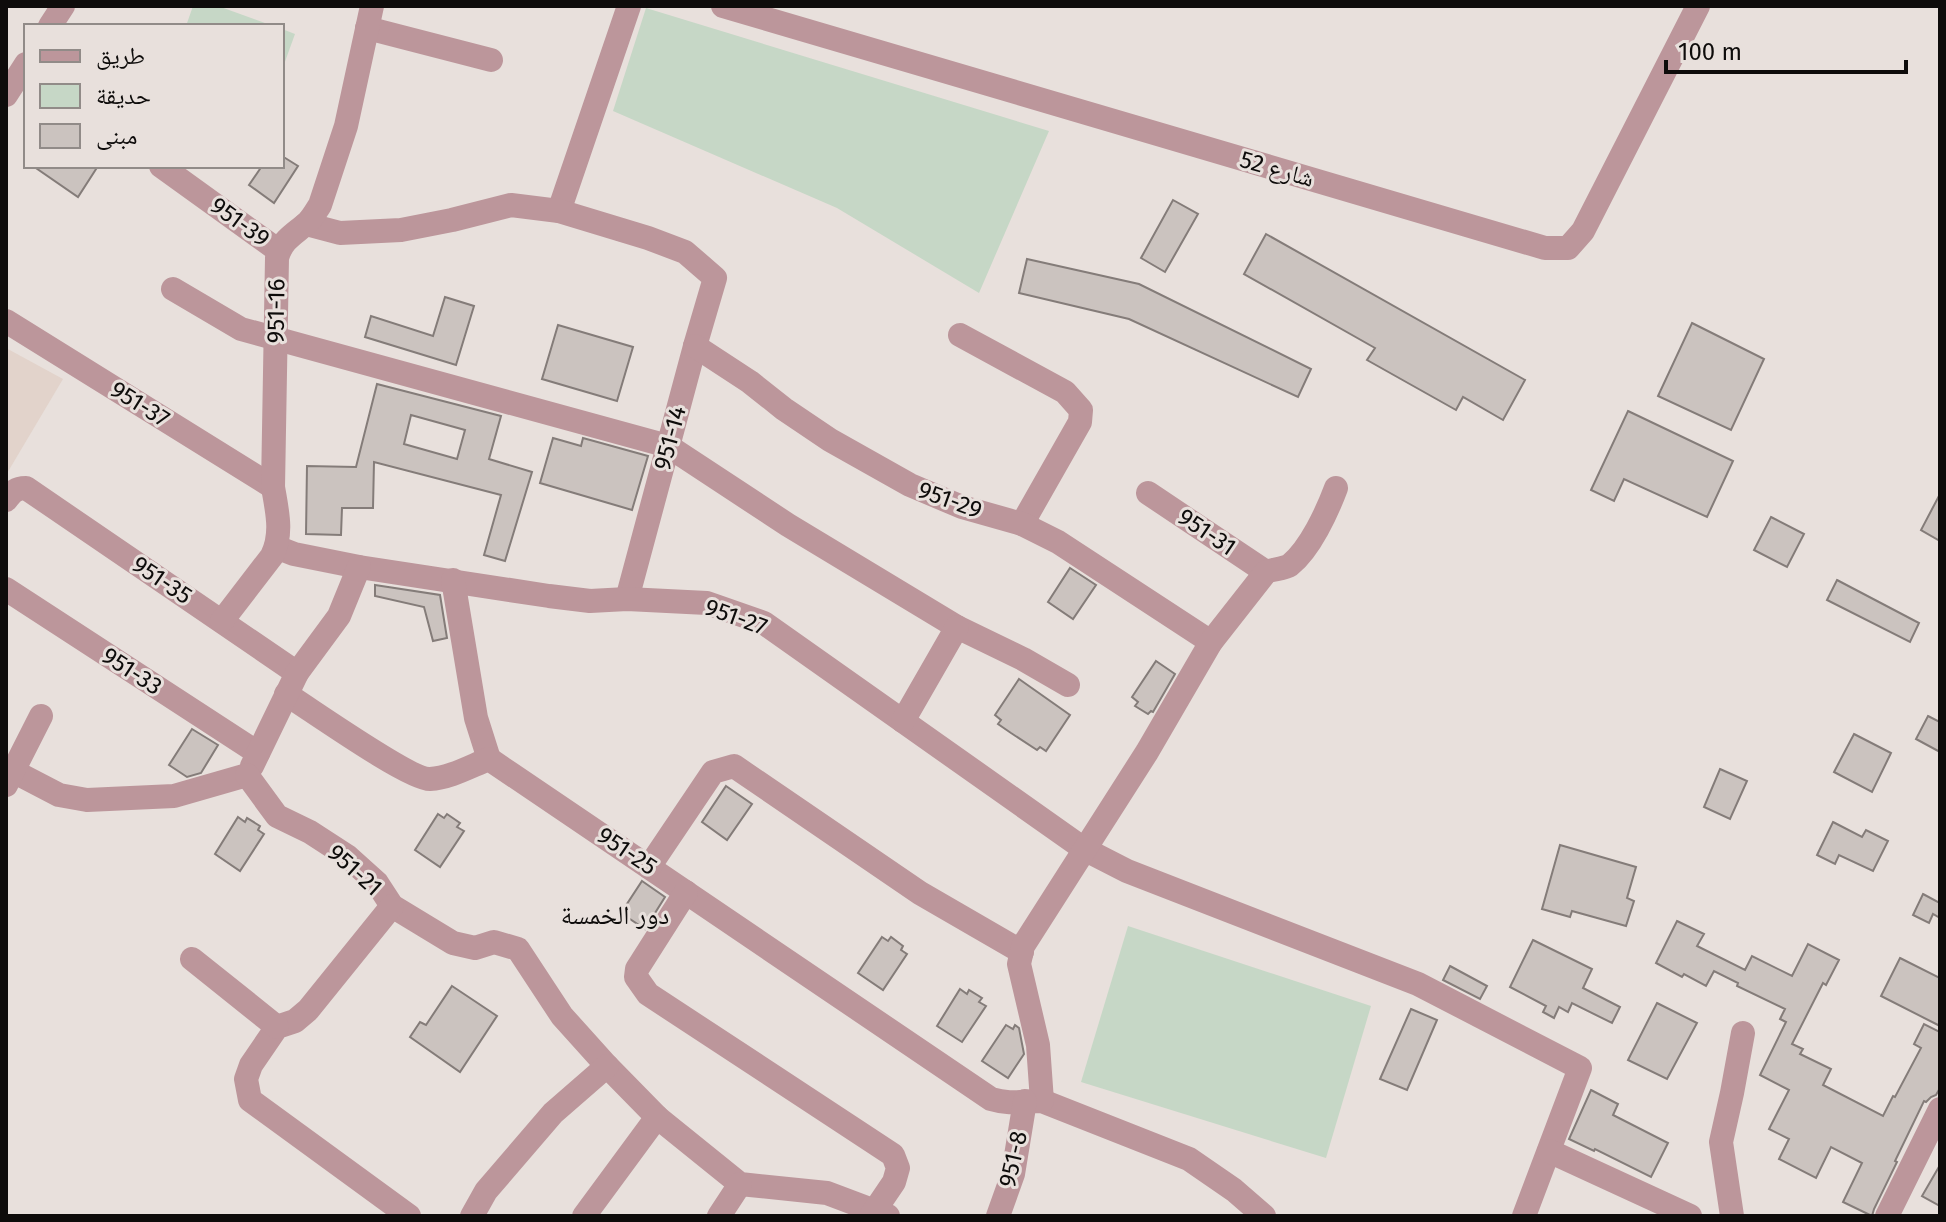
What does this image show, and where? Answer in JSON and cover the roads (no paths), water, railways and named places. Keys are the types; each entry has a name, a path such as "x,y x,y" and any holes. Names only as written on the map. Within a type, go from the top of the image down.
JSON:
{"street":[{"path":"51,24 63,6"},
{"path":"306,224 340,233 401,230 511,205 559,211 629,6"},
{"name":"شارع 52","path":"723,6 1545,248 1568,248 1583,231 1698,6"},
{"path":"370,17 491,60"},
{"name":"951-16","path":"276,547 279,523 273,487 279,251 320,205 346,126 370,17"},
{"name":"951-39","path":"164,168 279,251"},
{"name":"951-14","path":"559,211 685,252 715,278 627,599"},
{"path":"173,289 241,329 668,446 788,525 957,627 1068,685"},
{"name":"951-37","path":"6,321 273,487"},
{"path":"960,335 1065,392 1081,410 1080,422 1022,524"},
{"name":"951-29","path":"695,346 830,440 910,485 962,507 1022,524 1058,542 1211,642"},
{"path":"649,867 713,772 734,766 920,893 1022,952 1147,752 1211,642 1266,572 1287,567 1303,550 1324,516 1336,488"},
{"name":"951-31","path":"1148,493 1266,572"},
{"name":"951-35","path":"16,494 222,621 291,684"},
{"path":"222,621 276,547"},
{"name":"951-27","path":"276,547 294,554 359,567 549,596 590,601 627,599 707,603 764,623 1084,849 1127,871 1418,984 1580,1068 1549,1151"},
{"path":"41,716 9,778 59,795 87,800 174,796 252,764 291,684 339,616 359,567"},
{"path":"291,684 404,770 428,779 451,774 489,759 476,718 453,580"},
{"name":"951-33","path":"6,589 252,764"},
{"path":"903,721 957,627"},
{"name":"951-25","path":"489,759 991,1099 1007,1104 1033,1101 1189,1159 1234,1190 1264,1216"},
{"name":"951-21","path":"252,764 277,816 310,832 347,856 377,883 392,906 453,943 475,948 494,942 518,949 562,1016 607,1066"},
{"path":"472,1216 486,1191 553,1113 607,1066 657,1117 740,1184 827,1193 878,1214 898,1168 893,1155 648,994 636,977 637,969 686,892"},
{"path":"392,906 308,1010 295,1021 277,1027 251,1065 246,1079 250,1100 409,1216"},
{"name":"951-8","path":"998,1216 1033,1101 1038,1045 1019,964 1022,952"},
{"path":"192,959 277,1027"},
{"path":"1732,1216 1721,1142 1743,1033"},
{"path":"1887,1216 1940,1109"},
{"path":"584,1216 657,1117"},
{"path":"1524,1216 1549,1151 1690,1216"},
{"path":"719,1216 740,1184"}],"district":[{"name":"دور الخمسة","path":"615,915"}]}
